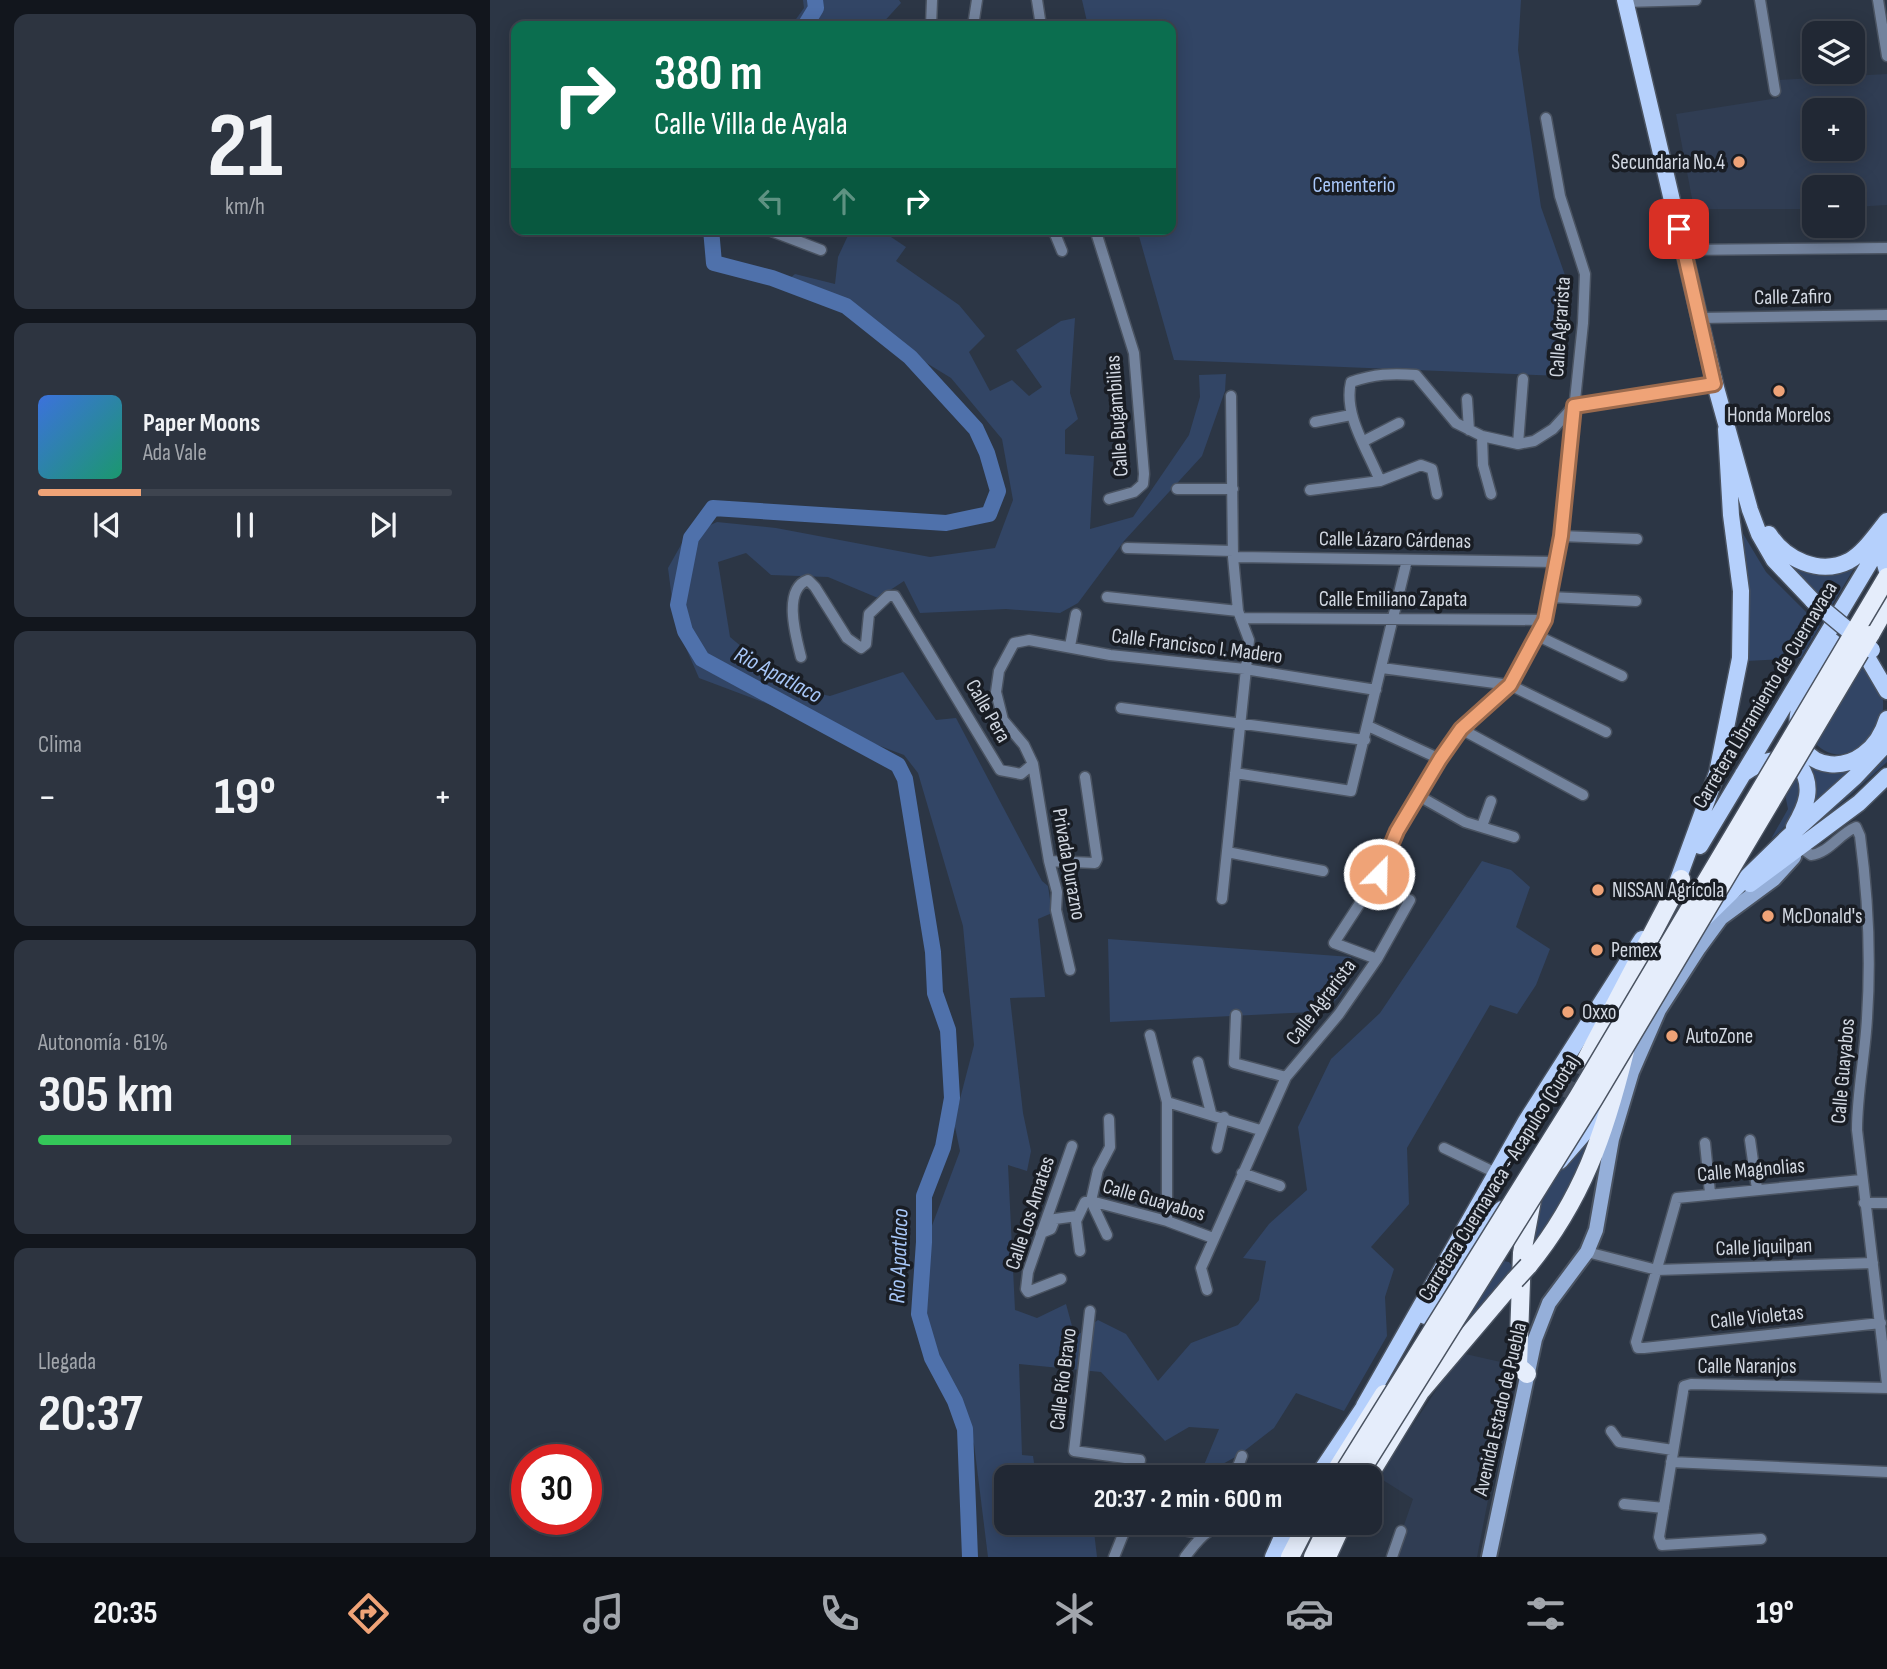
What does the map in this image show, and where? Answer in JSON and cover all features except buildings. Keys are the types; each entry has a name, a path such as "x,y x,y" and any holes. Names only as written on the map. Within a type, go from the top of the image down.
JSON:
{"highway":[{"name":"Carretera Cuernavaca - Acapulco (Cuota)","path":"1348,1465 1578,1097 1887,577"},
{"name":"Carretera Cuernavaca - Acapulco (Cuota)","path":"1364,1465 1592,1100 1887,604"},
{"path":"1586,1060 1681,879"},
{"path":"1375,1465 1420,1392 1528,1266 1575,1200 1611,1102 1625,1049"},
{"path":"1340,1465 1384,1394 1455,1310 1535,1189 1522,1253 1518,1366 1527,1374"},
{"path":"1290,1557 1301,1535"},
{"path":"1298,1557 1309,1535"},
{"path":"1313,1557 1324,1535"},
{"path":"1327,1557 1337,1535"}],"main road":[{"path":"1625,1 1726,429 1759,534 1785,574 1811,605"},
{"path":"1364,1406 1564,1059 1681,879 1717,773 1740,658 1741,591 1726,429"},
{"path":"1739,466 1770,536 1794,559 1826,566 1848,561 1859,553 1887,522"},
{"path":"1730,484 1751,540 1781,582 1887,667"},
{"name":"Carretera Libramiento de Cuernavaca","path":"1681,879 1887,534"},
{"path":"1887,553 1887,571"},
{"path":"1887,592 1864,595 1845,621 1804,695 1799,709 1798,732 1803,745 1817,761 1838,766 1849,763 1870,748 1887,719"},
{"path":"1870,653 1887,691"},
{"path":"1325,1465 1491,1220 1578,1143 1595,1115 1656,974 1681,941 1787,838 1855,777 1887,743"},
{"path":"1740,777 1757,764 1780,759 1799,765 1805,774 1807,798 1787,838"},
{"path":"1714,910 1801,848 1859,803 1887,776"},
{"path":"1625,1049 1632,1072"},
{"path":"1273,1557 1282,1535"}],"street":[{"path":"931,21 932,0"},
{"path":"974,21 977,0"},
{"path":"1037,0 1040,21"},
{"path":"1625,1 1696,0"},
{"path":"1760,0 1774,91"},
{"path":"1878,0 1887,56"},
{"name":"Calle Agrarista","path":"1207,1290 1201,1268 1260,1130 1286,1077 1339,1014 1377,959 1334,943 1379,874 1397,831 1440,759 1461,729 1510,685 1545,620 1561,536 1583,323 1585,274 1560,196 1546,118"},
{"path":"782,235 821,250"},
{"path":"1055,235 1062,251"},
{"name":"Calle Bugambilias","path":"1096,235 1134,354 1144,474 1143,484 1134,492 1109,499"},
{"path":"1684,250 1887,248"},
{"name":"Calle Zafiro","path":"1699,318 1887,314"},
{"path":"1380,481 1351,415 1348,394 1351,382 1370,375 1416,375 1456,423 1482,436 1518,444 1534,441 1553,429 1574,406 1714,384"},
{"path":"1518,444 1523,379"},
{"path":"1222,899 1249,640 1239,615 1233,554 1231,396"},
{"path":"1467,399 1469,430"},
{"path":"1315,422 1351,415"},
{"path":"1364,441 1399,423"},
{"path":"1482,436 1483,465 1491,494"},
{"path":"1310,490 1380,481 1427,465 1432,469 1437,494"},
{"path":"1177,489 1233,489"},
{"path":"1561,536 1637,539"},
{"name":"Calle Lázaro Cárdenas","path":"1126,548 1407,560 1556,562"},
{"path":"1235,773 1351,792 1407,560"},
{"name":"Calle Pera","path":"801,657 791,621 797,588 803,582 808,580 815,587 847,638 861,648 866,644 869,614 888,596 895,596 1000,770 1021,774 1033,764 1024,745 1003,720 996,692 999,671 1014,643"},
{"name":"Calle Emiliano Zapata","path":"1107,597 1239,615 1545,620"},
{"path":"1549,597 1636,601"},
{"path":"1070,646 1076,614"},
{"path":"1538,636 1622,676"},
{"name":"Calle Francisco I. Madero","path":"1014,643 1029,640 1110,655 1245,669 1376,690"},
{"path":"1382,668 1510,685 1606,732"},
{"path":"1121,708 1364,740"},
{"path":"1368,726 1440,759"},
{"path":"1461,729 1583,795"},
{"name":"Privada Durazno","path":"1033,764 1049,861 1057,892 1056,910 1070,970"},
{"path":"1049,861 1095,863 1097,859 1085,777"},
{"path":"1419,796 1465,822 1514,837"},
{"path":"1482,826 1491,802"},
{"name":"Calle Guayabos","path":"1801,848 1811,855 1821,854 1856,827 1860,836 1869,979 1867,1022 1857,1094 1861,1180 1873,1263 1882,1299 1881,1323 1887,1386"},
{"name":"Avenida Estado de Puebla","path":"1489,1557 1535,1339 1549,1303 1587,1252 1596,1230 1612,1139 1632,1072 1659,1010 1721,918 1774,879 1801,848"},
{"path":"1227,852 1323,871"},
{"path":"1377,959 1410,900"},
{"path":"1237,1015 1234,1063 1286,1077"},
{"path":"1150,1035 1167,1102 1167,1221"},
{"path":"1198,1062 1212,1113"},
{"path":"1167,1102 1212,1113 1260,1130"},
{"path":"1217,1148 1224,1117"},
{"path":"1080,1251 1077,1216 1088,1201 1098,1170 1110,1147 1109,1119"},
{"path":"1750,1140 1757,1189"},
{"path":"1705,1143 1710,1193"},
{"name":"Calle Los Amates","path":"1061,1279 1028,1292 1026,1289 1028,1272 1072,1146"},
{"path":"1444,1148 1496,1173"},
{"path":"1242,1172 1280,1186"},
{"name":"Calle Magnolias","path":"1657,1270 1677,1198 1861,1180"},
{"path":"1088,1201 1107,1235"},
{"name":"Calle Guayabos","path":"1088,1201 1167,1221 1213,1238"},
{"path":"1864,1203 1887,1203"},
{"name":"Calle Guayabos","path":"1041,1233 1051,1229 1055,1219 1077,1216"},
{"name":"Calle Jiquilpan","path":"1587,1252 1657,1270 1873,1263"},
{"name":"Calle Violetas","path":"1657,1270 1636,1342 1638,1348 1881,1323"},
{"name":"Calle Río Bravo","path":"1090,1311 1074,1451 1140,1460 1139,1465"},
{"name":"Calle Naranjos","path":"1761,1539 1662,1545 1659,1537 1684,1386 1887,1386"},
{"path":"1611,1431 1619,1442 1673,1450"},
{"path":"1239,1465 1242,1456"},
{"path":"1671,1462 1887,1472"},
{"path":"1624,1504 1664,1508"},
{"path":"1392,1557 1401,1531"},
{"path":"1114,1557 1123,1535"},
{"path":"1185,1557 1202,1535"}],"shaded area":[{"name":"Secundaria No.4","path":"1887,74 1887,205 1865,206 1865,175 1802,175 1802,209 1694,209 1676,114 1778,98 1776,80 1802,79 1802,84 1865,84 1865,75"},
{"path":"1461,1353 1514,1365 1477,1557 1393,1557 1413,1499 1382,1480 1382,1471"}],"green space":[{"path":"803,0 899,0 901,3 885,21 795,21 804,8"},
{"name":"Cementerio","path":"1082,0 1521,0 1518,50 1541,207 1566,278 1561,376 1174,360 1139,235 1176,235 1176,21 1087,21"},
{"path":"848,235 888,235 906,247 896,261 959,305 985,336 969,352 990,391 1012,380 1029,396 1042,387 1016,350 1061,321 1075,318 1070,393 1078,419 1065,430 1065,454 1094,456 1090,529 1133,517 1189,435 1200,397 1199,375 1226,374 1225,391 1202,456 1124,541 1078,603 1060,613 1006,609 920,613 904,581 878,598 828,577 771,575 746,553 718,562 730,637 791,688 830,696 903,672 936,720 956,718 1042,881 1048,886 1052,913 1038,919 1045,997 1010,998 1023,1113 1031,1151 1027,1171 1008,1165 1015,1310 1037,1318 1066,1304 1075,1337 1098,1320 1126,1334 1158,1381 1191,1343 1238,1325 1259,1300 1266,1261 1243,1258 1269,1224 1307,1190 1298,1127 1331,1059 1380,1013 1482,861 1511,870 1530,887 1516,927 1550,949 1536,985 1517,1014 1490,1005 1407,1148 1409,1204 1371,1247 1394,1269 1385,1297 1387,1336 1344,1411 1296,1393 1274,1428 1239,1455 1221,1465 1204,1465 1219,1429 1189,1427 1165,1441 1101,1372 1019,1364 1022,1455 1033,1456 1034,1465 994,1465 994,1535 1094,1535 1097,1557 988,1557 974,1444 928,1345 921,1255 960,1151 954,1122 974,1045 963,926 918,773 904,755 699,678 675,623 668,568 686,536 717,522 776,528 930,557 995,548 1013,500 1002,439 951,378 789,279 795,274 835,284 838,257"},
{"path":"1742,532 1766,572 1820,626 1801,658 1746,661"},
{"path":"1778,557 1791,565 1859,560 1831,607 1794,576"},
{"path":"1862,661 1881,690 1882,715 1869,740 1847,753 1834,754 1822,749 1811,738"},
{"path":"1887,751 1887,762 1820,822 1817,817"},
{"path":"1798,757 1829,772 1858,767 1821,802 1814,797"},
{"path":"1761,768 1798,772 1800,782 1801,792 1796,810 1785,826 1771,839 1788,809 1784,789 1751,776"},
{"path":"1108,939 1351,957 1348,977 1338,998 1313,1012 1110,1022"},
{"path":"1602,1113 1569,1197 1529,1256 1541,1187"},
{"path":"1503,1261 1509,1262 1515,1270 1454,1340"}],"waterway":[{"name":"Rio Apatlaco","path":"808,21 816,8 815,0"},
{"name":"Rio Apatlaco","path":"712,235 714,263 772,278 846,306 910,357 976,429 987,453 998,491 989,514 946,523 713,508 691,538 678,605 685,631 702,659 898,765 905,779 933,952 935,993 948,1030 952,1098 943,1147 924,1196 919,1314 932,1358 955,1401 965,1429 970,1557"}],"tunnel":[{"path":"1571,1100 1586,1060"}],"place":[{"name":"Secundaria No.4","path":"1739,162"},
{"name":"Honda Morelos","path":"1779,391"},
{"name":"NISSAN Agrícola","path":"1598,890"},
{"name":"McDonald's","path":"1768,916"},
{"name":"Pemex","path":"1597,950"},
{"name":"Oxxo","path":"1568,1012"},
{"name":"AutoZone","path":"1672,1036"}],"route":[{"path":"1379,874 1397,831 1440,759 1461,729 1510,685 1545,620 1561,536 1574,406 1714,384 1679,229"}]}
